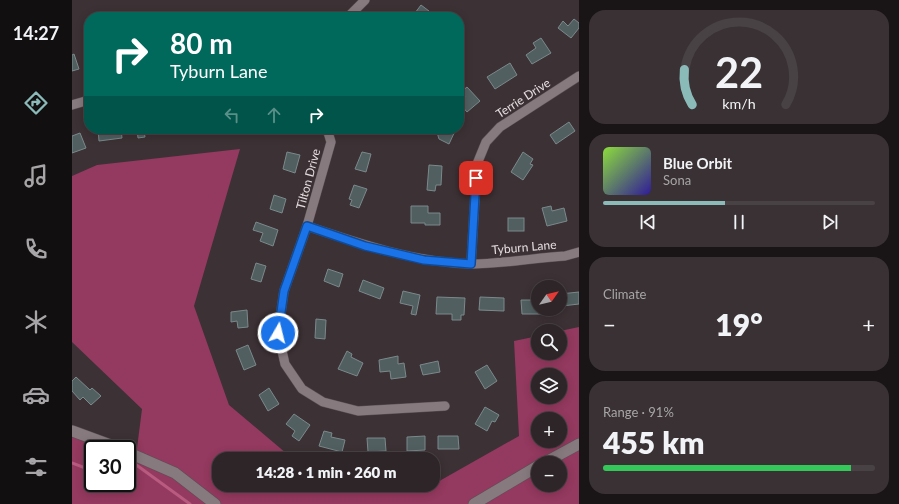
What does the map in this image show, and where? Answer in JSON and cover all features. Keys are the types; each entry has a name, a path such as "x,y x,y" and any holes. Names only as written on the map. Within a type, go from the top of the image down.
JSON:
{"street":[{"path":"353,12 365,0"},
{"name":"Terrie Drive","path":"471,264 477,164 486,142 500,127 579,76"},
{"path":"72,105 84,101"},
{"name":"Tilton Drive","path":"328,134 330,142 307,226 284,291 278,333 285,364 302,389 323,402 358,411 445,406"},
{"name":"Tyburn Lane","path":"307,226 365,246 424,260 471,264 564,256 579,252"},
{"path":"72,431 96,440"},
{"path":"557,456 579,444"},
{"path":"136,456 175,473 215,504"},
{"path":"474,504 531,470"}],"shaded area":[{"path":"240,149 194,306 229,405 285,452 212,452 212,492 440,492 440,481 519,436 514,341 531,337 531,360 567,360 567,330 579,327 579,504 72,504 72,432 88,440 84,440 84,492 136,492 136,456 142,409 72,342 72,176 97,165"}],"building":[{"path":"421,5 429,11 428,12 416,12"},
{"path":"574,19 579,23 579,28 571,38 558,28 563,21 568,26"},
{"path":"541,38 551,53 532,64 526,55 536,48 533,43"},
{"path":"74,54 79,69 72,71 72,55"},
{"path":"510,63 517,75 495,89 487,77"},
{"path":"467,87 480,101 467,112 464,109 464,90"},
{"path":"569,122 575,131 556,144 550,135"},
{"path":"80,133 86,148 72,153 72,136"},
{"path":"98,134 122,134 122,138 99,141"},
{"path":"138,134 144,134 145,137 138,138"},
{"path":"438,134 454,134 449,144 439,139"},
{"path":"287,152 300,155 295,173 283,169"},
{"path":"362,152 371,154 366,172 355,169"},
{"path":"523,152 533,159 530,164 533,165 523,180 511,172"},
{"path":"429,165 442,166 441,185 436,185 435,191 427,190"},
{"path":"354,185 367,189 359,208 350,205 352,200 349,199"},
{"path":"274,195 286,199 282,213 270,209"},
{"path":"411,206 428,206 428,213 440,213 440,225 411,223"},
{"path":"551,206 552,211 564,208 567,221 547,226 542,208"},
{"path":"508,218 524,218 524,231 508,231"},
{"path":"256,222 278,230 273,246 260,241 263,233 253,230"},
{"path":"256,263 266,266 261,282 251,279"},
{"path":"328,269 343,274 339,287 324,281"},
{"path":"363,280 384,288 380,299 359,291"},
{"path":"403,291 420,295 416,315 411,314 413,306 400,303"},
{"path":"579,292 579,304 567,305 567,293"},
{"path":"437,297 465,298 464,315 461,315 461,320 452,320 452,314 436,314"},
{"path":"480,297 504,298 504,311 479,310"},
{"path":"521,300 531,300 531,314 522,314"},
{"path":"247,310 248,327 238,328 237,321 231,322 231,312"},
{"path":"316,319 326,320 325,339 315,338"},
{"path":"248,345 256,365 244,370 236,350"},
{"path":"347,351 352,354 351,357 363,363 357,376 338,369"},
{"path":"398,356 398,364 404,363 406,377 391,379 390,371 380,372 379,360"},
{"path":"438,361 440,372 423,375 420,365"},
{"path":"487,365 497,381 485,389 475,372"},
{"path":"76,377 90,390 92,388 101,396 91,405 83,397 80,400 72,391 72,381"},
{"path":"269,388 279,404 268,411 259,395"},
{"path":"485,407 499,415 495,422 492,421 487,431 475,424"},
{"path":"294,414 310,425 299,441 292,436 295,431 286,424"},
{"path":"324,431 332,433 331,437 345,440 342,452 319,446"},
{"path":"425,436 425,450 407,451 407,437"},
{"path":"438,436 458,436 459,449 438,449"},
{"path":"367,438 385,438 386,451 368,452"}],"waterway":[{"path":"72,463 84,468"},
{"path":"136,465 190,504"}],"route":[{"path":"278,333 284,291 307,226 365,246 424,260 471,264 476,178"}]}
